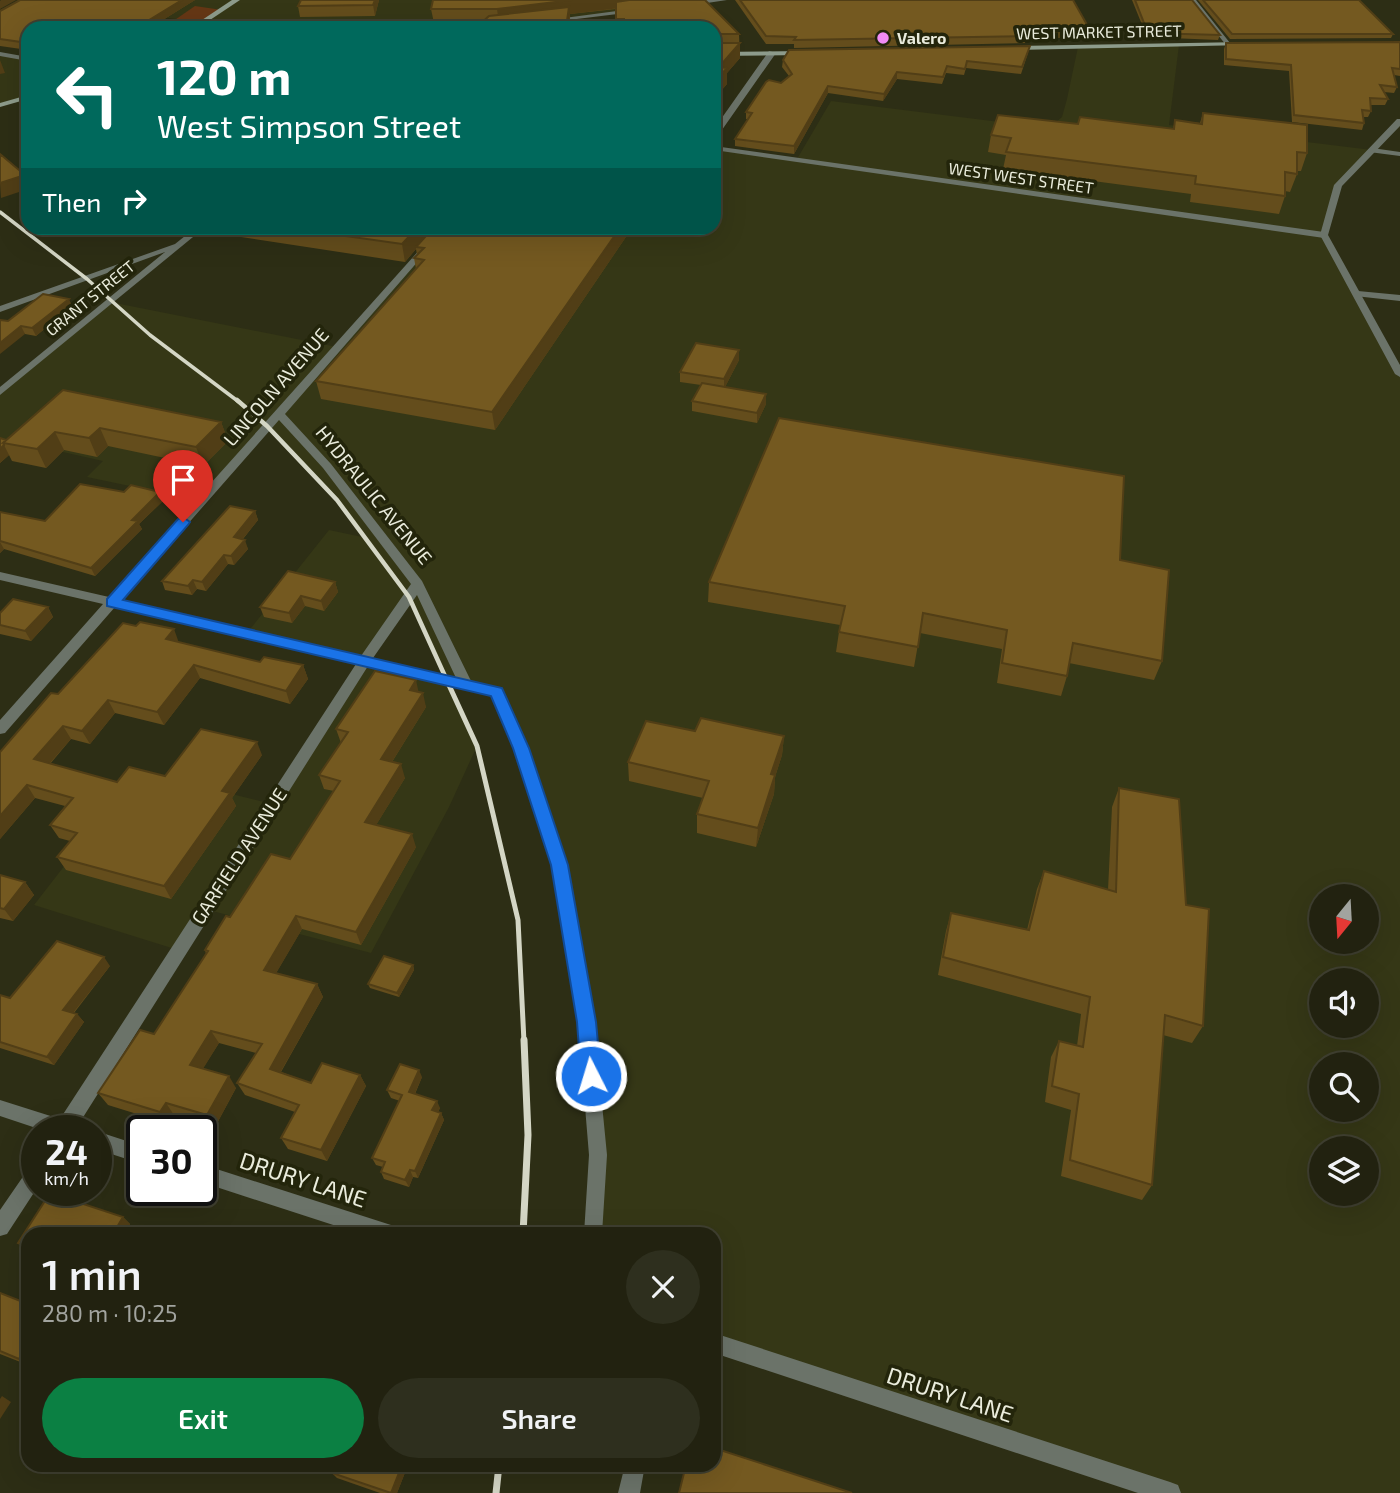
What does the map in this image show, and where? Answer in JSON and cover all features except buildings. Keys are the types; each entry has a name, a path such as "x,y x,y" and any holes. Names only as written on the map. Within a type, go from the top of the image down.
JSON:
{"main road":[{"path":"204,21 237,0"},
{"name":"WEST MARKET STREET","path":"1008,48 1253,44"},
{"path":"721,54 814,52"},
{"path":"0,106 21,99"}],"street":[{"path":"684,5 724,0"},
{"path":"1193,0 1228,44"},
{"path":"545,21 644,9"},
{"path":"721,125 772,53"},
{"path":"0,54 21,58"},
{"path":"1400,121 1338,185 1324,235 1400,374"},
{"name":"WEST WEST STREET","path":"721,149 1324,235"},
{"path":"1372,150 1400,153"},
{"name":"GRANT STREET","path":"0,392 192,235"},
{"name":"LINCOLN AVENUE","path":"0,729 437,235"},
{"path":"0,309 185,241"},
{"path":"1357,294 1400,298"},
{"name":"HYDRAULIC AVENUE","path":"278,414 327,467 418,584 466,684"},
{"path":"0,576 497,692 521,748 560,865 590,1062 598,1155 593,1227"},
{"name":"GARFIELD AVENUE","path":"74,1115 365,660 418,584"},
{"path":"0,1108 21,1115"},
{"name":"DRURY LANE","path":"217,1178 369,1227"},
{"path":"0,1227 21,1195"},
{"name":"DRURY LANE","path":"721,1345 1170,1493"},
{"path":"629,1493 634,1472"}],"shaded area":[{"path":"28,0 724,0 544,21 194,21 195,7 176,19"},
{"path":"195,6 222,10 204,21 173,21"},
{"path":"1179,45 1169,125 1372,150 1338,185 1324,235 1400,374 1400,1493 1170,1493 721,1345 721,1227 593,1227 598,1155 560,865 497,692 447,680 477,746 449,807 371,953 205,909 178,950 34,905 138,771 272,804 365,660 247,633 329,530 367,538 337,500 267,426 201,501 87,477 103,461 0,438 0,392 110,302 337,347 437,235 721,235 721,149 797,159 831,101 1024,125 1055,123 1062,117 1078,47","holes":["409,598 446,679 366,659"]},
{"path":"0,54 21,58 21,99 0,105"}],"railway":[{"path":"0,212 21,228"},
{"path":"30,235 87,279 150,335 239,402"},
{"path":"237,400 267,426 337,500 409,597 449,685"},
{"path":"448,683 477,746 518,920 524,1042"},
{"path":"523,1227 528,1135 524,1040"},
{"path":"496,1493 498,1472"}],"place":[{"name":"Valero","path":"883,38"}],"route":[{"path":"183,522 112,603 247,632 497,692 521,748 560,865 586,1022 591,1076"}]}
